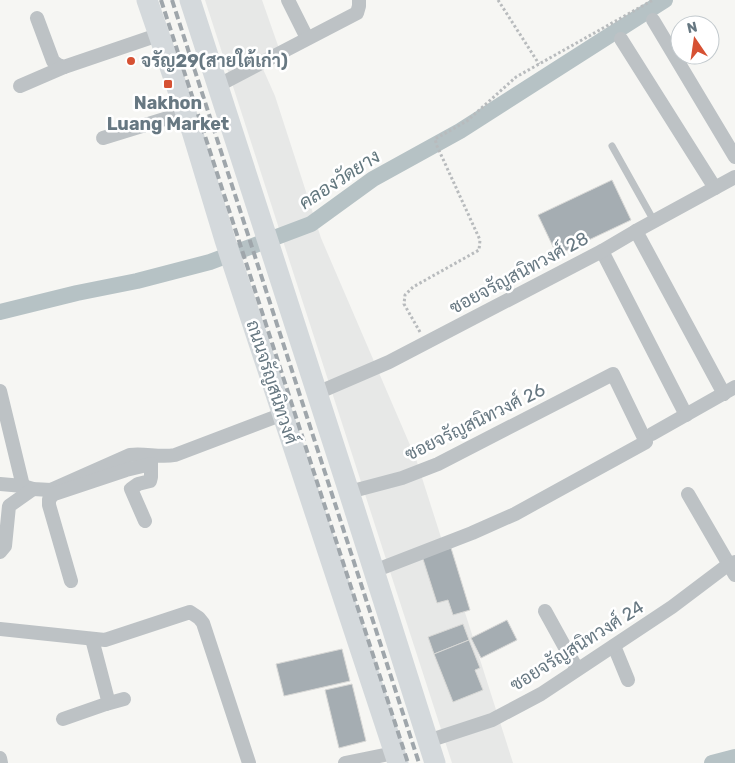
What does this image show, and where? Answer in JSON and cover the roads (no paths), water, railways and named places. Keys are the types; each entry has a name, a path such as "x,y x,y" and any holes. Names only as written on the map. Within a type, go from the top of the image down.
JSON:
{"main road":[{"name":"ถนนจรัญสนิทวงศ์","path":"147,0 396,758"},
{"path":"158,0 188,122"},
{"path":"178,0 197,50 228,119"},
{"path":"190,0 435,763"}],"street":[{"path":"288,0 308,38"},
{"path":"218,86 356,14 359,3"},
{"path":"37,18 54,61 64,67"},
{"path":"653,20 735,157"},
{"path":"20,86 64,67 158,35"},
{"path":"621,40 715,188"},
{"path":"103,138 188,122"},
{"name":"ซอยจรัญสนิทวงศ์ 28","path":"317,393 389,362 426,343 602,251 735,177"},
{"path":"636,231 730,391 652,434"},
{"path":"602,251 686,415"},
{"name":"ซอยจรัญสนิทวงศ์ 26","path":"349,492 402,478 438,464 613,374 646,442 508,517 374,571"},
{"path":"0,391 28,488"},
{"path":"71,581 49,505 49,499 54,494 151,460 175,455 283,414"},
{"path":"0,484 51,490 130,455 139,454 151,460"},
{"path":"145,521 132,489 138,484 150,481 151,460"},
{"path":"0,552 5,546 9,506 28,488"},
{"path":"688,494 733,567"},
{"name":"ซอยจรัญสนิทวงศ์ 24","path":"428,741 492,720 541,694 733,567"},
{"path":"545,611 577,669"},
{"path":"0,629 105,640 190,612 199,618 203,624 249,763"},
{"path":"92,639 108,700 106,704"},
{"path":"614,646 628,680"},
{"path":"63,719 124,699"},
{"path":"0,758 1,763"},
{"path":"345,763 396,758"}],"lane":[{"path":"612,146 654,221"}],"waterway":[{"name":"คลองวัดยาง","path":"0,312 77,293 137,281 210,262 311,224 373,179 460,131 665,0"},
{"path":"712,763 735,757"}],"railway":[{"path":"161,0 408,763"},
{"path":"172,0 419,763"}],"place":[{"name":"จรัญ29(สายใต้เก่า)","path":"131,61"},
{"name":"Nakhon Luang Market","path":"168,84"}]}
